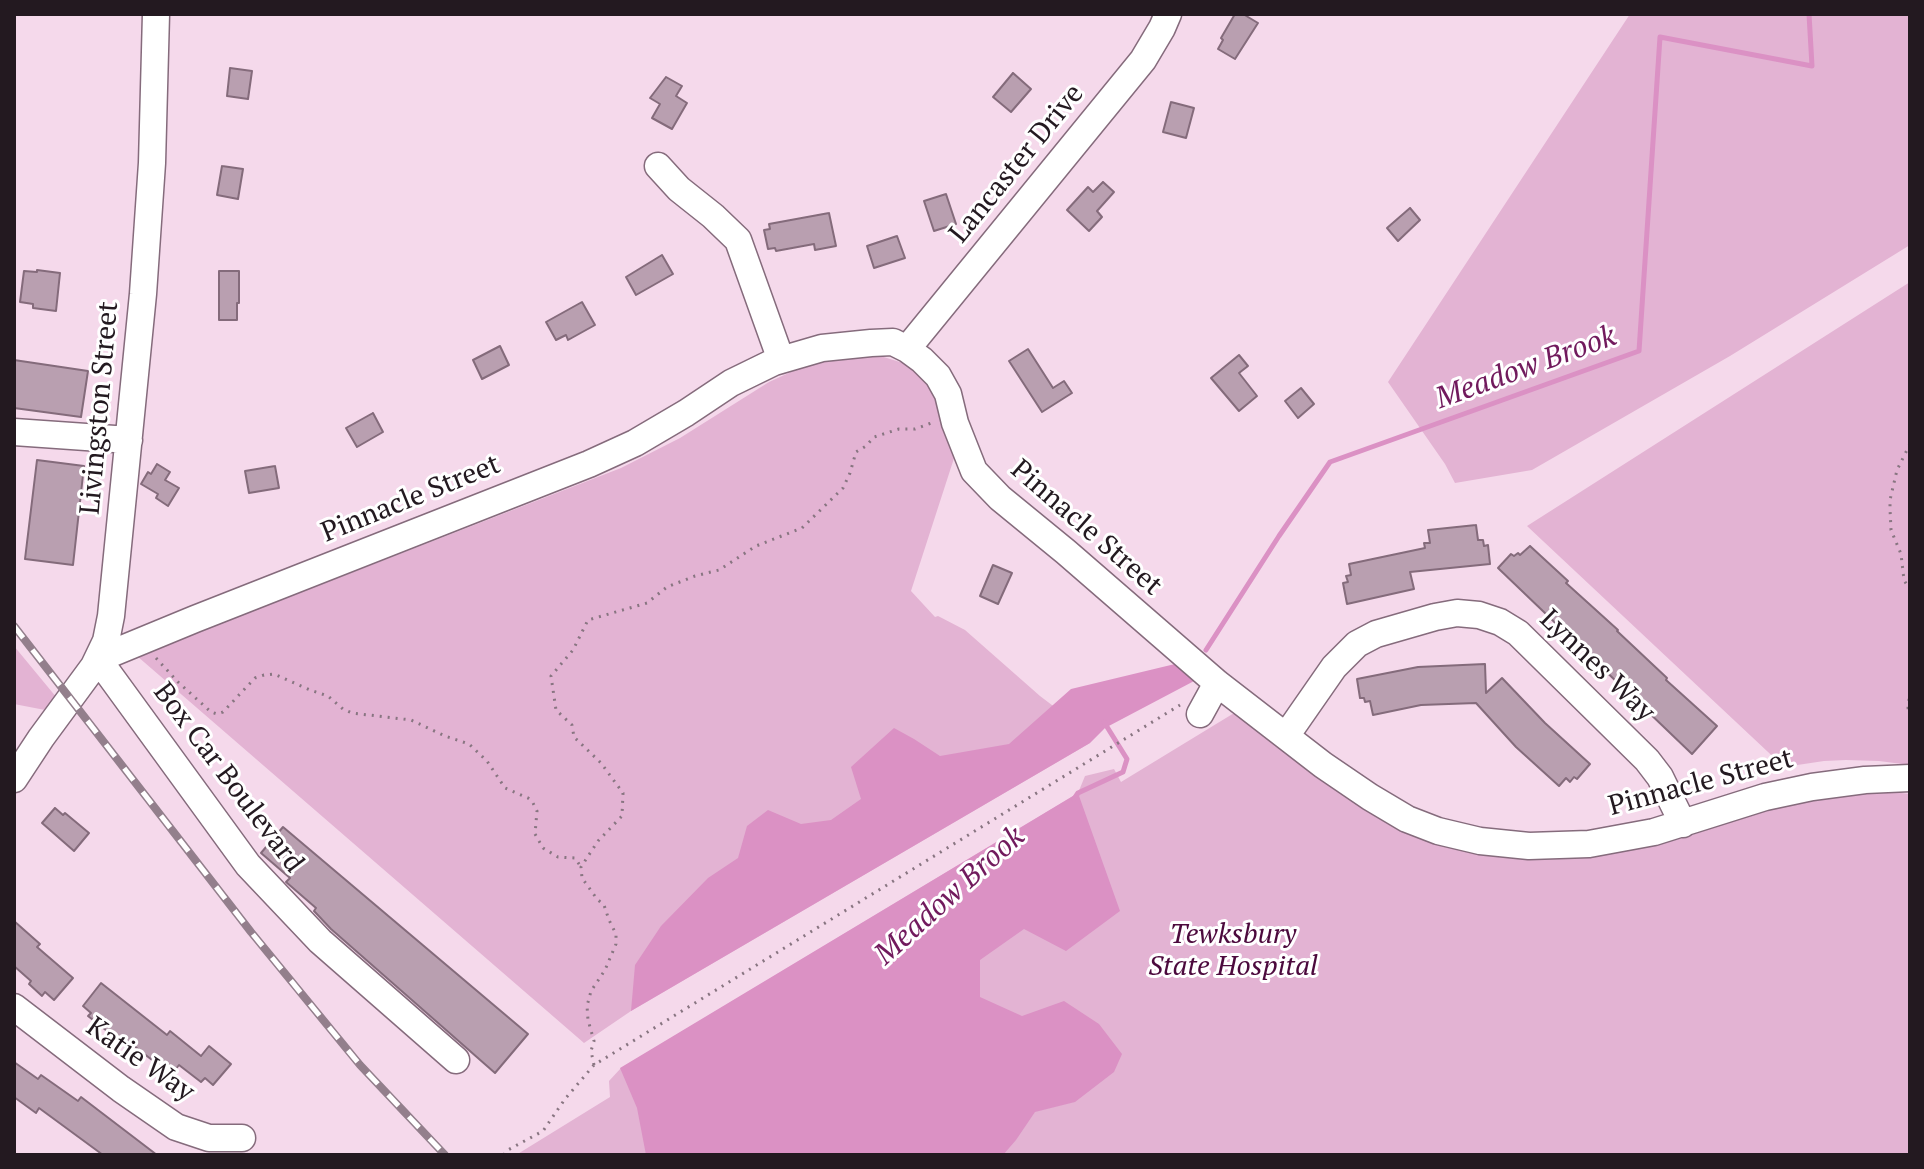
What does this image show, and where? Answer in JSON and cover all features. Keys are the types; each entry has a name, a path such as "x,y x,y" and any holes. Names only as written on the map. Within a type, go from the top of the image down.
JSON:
{"street":[{"name":"Livingston Street","path":"14,779 98,659 106,641 111,616 143,294 152,163 156,14"},
{"name":"Lancaster Drive","path":"907,349 1143,60 1168,14"},
{"path":"658,166 679,189 738,240 781,360"},
{"name":"Pinnacle Street","path":"98,659 589,464 635,443 731,383 781,360 822,348 893,342 907,349 938,376 948,394 974,471 1000,498 1217,683 1323,765 1407,819 1438,831 1480,841 1529,846 1589,844 1654,832 1765,797 1812,787 1910,778"},
{"path":"14,432 129,440"},
{"name":"Lynnes Way","path":"1286,736 1341,659 1366,638 1446,614 1479,615 1500,622 1518,633 1647,760 1660,777 1683,824"},
{"name":"Box Car Boulevard","path":"98,659 248,865 320,941 456,1060"},
{"path":"1200,714 1217,683"},
{"name":"Katie Way","path":"14,1007 176,1127 209,1138 242,1138"}],"path":[{"path":"581,867 598,841 622,816 623,793 601,763 574,737 572,725 556,710 551,676 573,650 588,620 647,603 667,587 719,570 756,546 802,528 843,488 856,452 874,437 899,429 915,429 953,416"},
{"path":"1910,444 1897,470 1890,509 1891,530 1901,554 1904,580 1910,590"},
{"path":"141,641 178,682 215,713 223,712 255,678 274,674 328,696 352,713 411,720 469,744 487,761 505,788 532,801 537,811 536,837 545,850 562,858 575,858 581,867 582,878 604,905 616,934 616,944 605,970 591,991 587,1006 594,1041 591,1051 594,1065"},
{"path":"504,1155 543,1131 594,1065 1217,683"},
{"path":"1910,691 1910,713"}],"green space":[{"path":"1630,14 1910,14 1910,245 1730,356 1532,470 1455,483 1388,382"},
{"path":"1910,282 1910,765 1846,760 1784,767 1527,526"},
{"path":"874,354 903,363 933,389 957,449 911,591 935,617 965,630 1073,721 1090,743 631,1011 584,1043 137,656 621,468 680,438 769,382 804,366 822,360"},
{"path":"14,646 71,715 14,704"},
{"name":"Tewksbury State Hospital","path":"1244,707 1446,846 1479,854 1611,854 1687,837 1792,799 1885,791 1910,794 1910,1155 516,1155 610,1097 609,1081 621,1068 1078,793 1085,776 1114,769 1121,782"}],"water":[{"path":"1175,664 1196,680 1105,728 1090,743 631,1011 635,965 661,926 708,878 738,858 747,826 768,810 801,824 831,820 861,799 851,767 894,728 940,756 1009,744 1071,689"},
{"path":"1078,793 1120,911 1066,951 1024,929 980,960 980,997 1022,1016 1064,1001 1099,1024 1122,1054 1114,1072 1075,1102 1035,1112 1003,1155 646,1155 637,1108 620,1068"}],"building":[{"path":"1235,14 1243,14 1258,23 1235,59 1218,49"},
{"path":"230,68 252,71 248,99 227,96"},
{"path":"1013,73 1031,89 1011,112 993,97"},
{"path":"666,77 682,86 676,96 687,103 672,129 652,118 660,104 650,98"},
{"path":"1171,102 1194,108 1186,138 1163,132"},
{"path":"222,166 243,169 238,199 217,195"},
{"path":"1103,182 1114,192 1097,211 1102,217 1089,231 1067,210 1088,187 1093,192"},
{"path":"946,194 956,224 934,231 924,201"},
{"path":"1410,208 1420,220 1398,241 1387,228"},
{"path":"829,213 836,246 815,250 814,244 776,251 775,248 768,249 764,230 770,229 769,224"},
{"path":"897,236 905,258 874,268 867,246"},
{"path":"662,255 673,274 636,295 626,277"},
{"path":"24,271 60,273 56,311 33,308 33,304 20,302"},
{"path":"219,271 239,271 237,320 219,320"},
{"path":"582,302 595,325 568,340 566,335 556,340 546,322"},
{"path":"500,346 509,365 482,379 473,360"},
{"path":"1028,349 1053,388 1064,381 1072,393 1042,412 1009,361"},
{"path":"1239,355 1248,366 1239,373 1257,396 1239,411 1211,378"},
{"path":"14,360 88,371 81,417 14,408"},
{"path":"1301,388 1314,404 1298,418 1285,401"},
{"path":"373,413 383,432 357,447 346,428"},
{"path":"37,460 84,466 73,565 25,559"},
{"path":"157,464 170,472 165,480 179,488 168,506 156,498 158,494 141,484"},
{"path":"275,466 279,488 249,493 245,471"},
{"path":"1476,525 1478,540 1483,540 1484,546 1488,545 1490,564 1410,572 1414,589 1347,604 1343,583 1348,582 1346,576 1351,575 1349,564 1425,548 1424,543 1430,543 1428,530"},
{"path":"1530,546 1717,726 1692,754 1498,568 1511,554 1520,555"},
{"path":"993,565 1012,573 998,604 980,596"},
{"path":"1485,664 1486,693 1502,678 1590,764 1577,779 1574,777 1570,782 1566,778 1559,786 1516,747 1476,703 1421,705 1373,715 1370,701 1360,698 1357,679 1418,667"},
{"path":"55,808 89,833 74,851 42,823"},
{"path":"283,827 528,1034 495,1073 331,929 314,911 316,908 286,882 290,878 261,853"},
{"path":"14,921 40,944 37,947 73,978 54,1000 45,992 42,996 14,966"},
{"path":"101,983 167,1035 170,1031 201,1056 209,1046 231,1064 213,1085 205,1078 201,1082 179,1065 175,1070 164,1062 161,1067 129,1042 126,1046 88,1016 91,1013 83,1006"},
{"path":"14,1062 38,1079 41,1075 78,1101 81,1097 157,1155 103,1155 39,1108 36,1113 14,1097"}],"waterway":[{"name":"Meadow Brook","path":"1206,650 1330,462 1639,351 1660,37 1812,66 1809,14"},
{"name":"Meadow Brook","path":"1074,799 1078,793 1123,772 1127,759 1104,722"}],"railway":[{"path":"14,626 251,932 360,1065 445,1155"}]}
